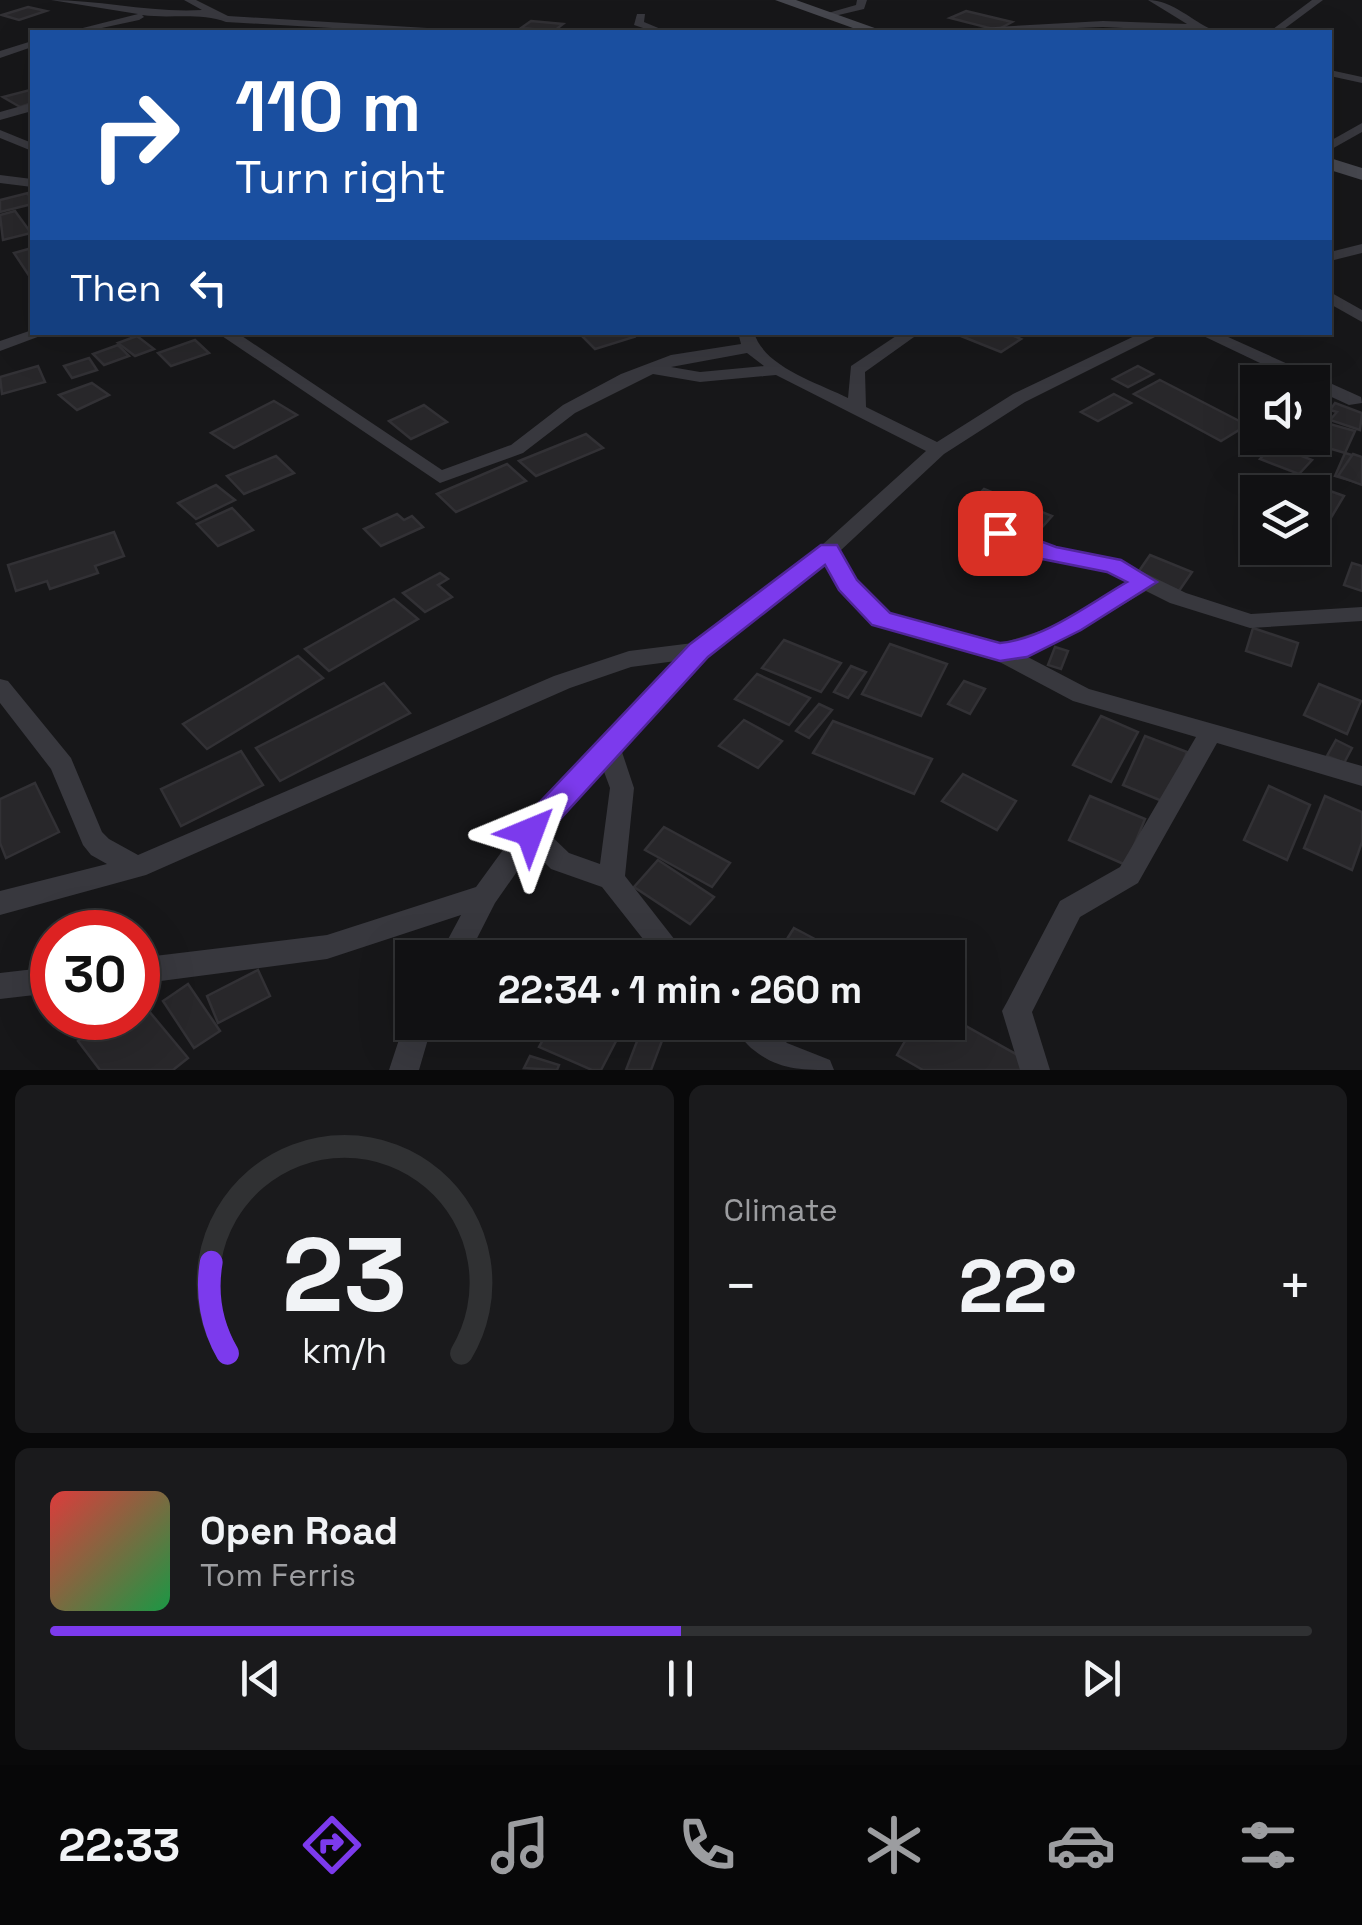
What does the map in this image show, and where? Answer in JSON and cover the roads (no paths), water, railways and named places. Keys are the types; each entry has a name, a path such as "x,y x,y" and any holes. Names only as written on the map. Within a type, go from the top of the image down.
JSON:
{"main road":[{"path":"782,0 868,30"},
{"path":"1332,165 1362,174"}],"street":[{"path":"56,0 166,14"},
{"path":"189,0 226,18 380,30"},
{"path":"826,15 861,8 862,0"},
{"path":"1277,30 1318,0"},
{"path":"1148,2 1208,30"},
{"path":"80,30 128,18 210,13"},
{"path":"1122,27 1135,13"},
{"path":"641,16 638,23 657,30"},
{"path":"986,30 1044,23 1189,30"},
{"path":"285,30 305,24"},
{"path":"0,54 30,45"},
{"path":"1332,73 1362,80"},
{"path":"0,116 30,108"},
{"path":"1332,145 1362,127"},
{"path":"0,134 30,146"},
{"path":"2,178 30,168"},
{"path":"2,178 30,183"},
{"path":"1332,256 1362,248"},
{"path":"1332,298 1362,317"},
{"path":"0,346 35,335"},
{"path":"228,335 440,477 518,448 569,409 652,368 748,340"},
{"path":"857,410 857,370 908,335"},
{"path":"461,940 485,895 530,832 699,650 829,550 938,450 1019,398 1151,335"},
{"path":"1210,335 1355,400"},
{"path":"748,340 779,370 938,450"},
{"path":"736,377 748,340"},
{"path":"652,368 700,377 736,377 779,370"},
{"path":"1000,533 1050,554 1113,566 1178,598 1250,622 1362,614"},
{"path":"829,550 848,584 881,619 1000,652 1082,695 1362,776"},
{"path":"1000,652 1018,650 1146,582"},
{"path":"0,903 138,867 562,682 629,659 699,650"},
{"path":"0,686 62,765 92,838 100,847 138,867"},
{"path":"1035,1070 1017,1011 1070,909 1128,876 1211,733"},
{"path":"609,749 622,788 611,878"},
{"path":"530,832 560,861 611,878 661,940"},
{"path":"160,968 327,946 485,895"},
{"path":"0,986 30,983"},
{"path":"404,1070 413,1040"},
{"path":"763,1040 776,1053 818,1070"}]}
